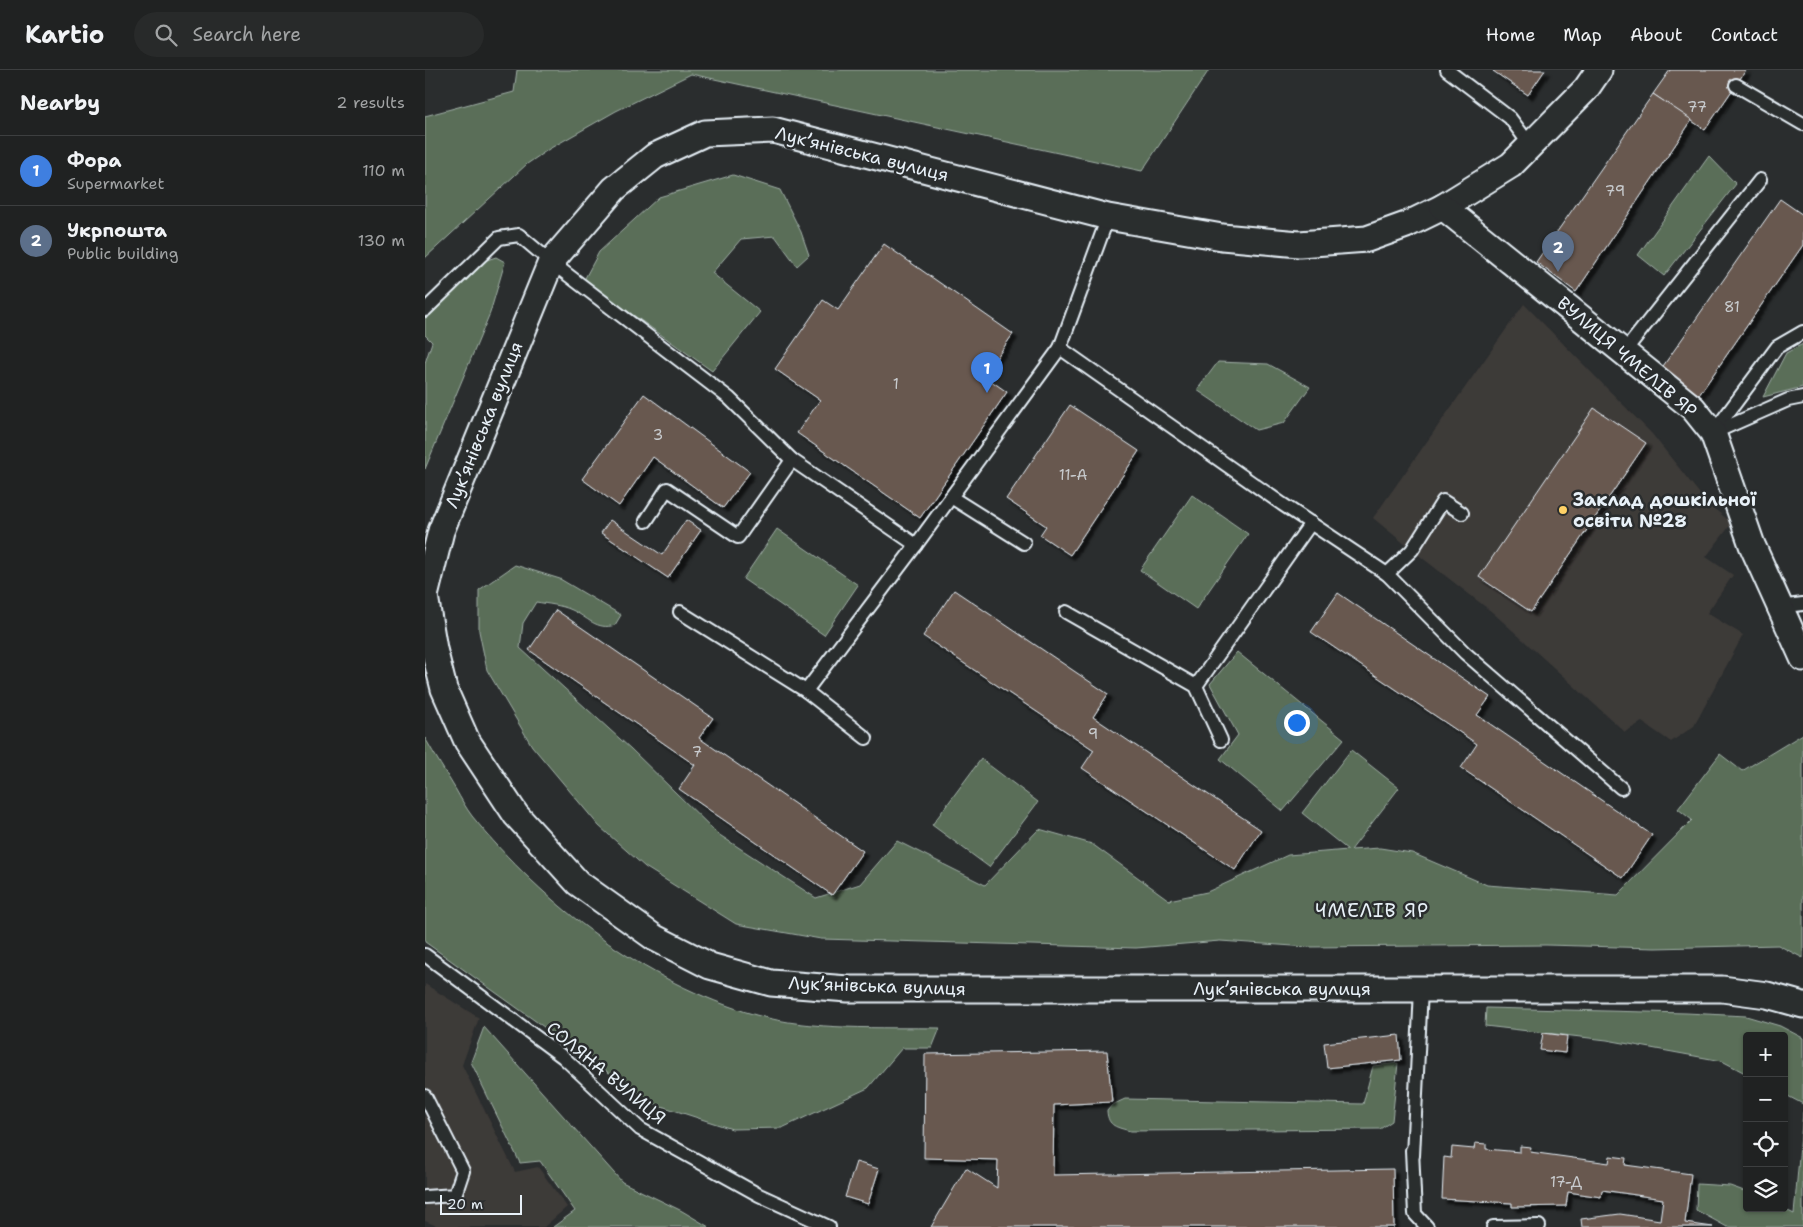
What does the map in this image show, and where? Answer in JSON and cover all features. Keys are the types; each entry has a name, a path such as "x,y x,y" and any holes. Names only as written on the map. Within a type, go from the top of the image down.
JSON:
{"street":[{"name":"Лукʼянівська вулиця","path":"1599,70 1586,89 1511,165 1443,207 1406,225 1367,239 1299,244 1222,237 1108,217 773,130 705,133 655,156 613,189 551,262 441,531 425,596 430,652 443,689 467,741 516,815 578,883 655,938 710,966 771,983 848,989 1723,989 1767,996 1803,1005"},
{"name":"ВУЛИЦЯ ЧМЕЛІВ ЯР","path":"1443,207 1693,408 1713,433 1752,545 1791,606 1803,658"}],"lane":[{"path":"1447,70 1510,118 1530,145"},
{"path":"1736,85 1803,124"},
{"path":"1623,352 1760,180"},
{"path":"806,691 916,545 1059,348 1108,217"},
{"path":"425,310 499,238 519,235 551,262 729,398 792,460 916,545"},
{"path":"1713,433 1777,347 1803,332"},
{"path":"1059,348 1282,504 1387,574 1465,653 1621,788"},
{"path":"1713,433 1789,400 1803,397"},
{"path":"646,521 667,489 738,536 792,460"},
{"path":"951,497 1024,543"},
{"path":"1387,574 1412,550 1443,501 1463,514"},
{"path":"1196,686 1311,523"},
{"path":"680,612 806,691 866,738"},
{"path":"1066,612 1196,686 1221,740"},
{"name":"СОЛЯНА ВУЛИЦЯ","path":"425,955 563,1057 640,1129 759,1196 829,1227"},
{"path":"1421,990 1413,1156 1412,1150 1415,1214 1427,1227"},
{"path":"425,1096 463,1171 455,1195 425,1197"},
{"path":"1493,1227 1539,1226"}],"shaded area":[{"path":"1524,304 1652,434 1707,503 1732,523 1706,557 1733,575 1707,613 1743,635 1694,726 1671,742 1642,722 1625,732 1492,612 1373,518"},
{"path":"425,984 479,1018 462,1065 515,1172 538,1167 567,1207 544,1227 439,1227 425,1221"}],"green space":[{"path":"517,70 1209,70 1142,171 691,74 616,111 549,149 527,164 425,258 425,116 514,92"},
{"path":"1709,156 1736,184 1664,276 1638,255"},
{"path":"733,175 780,190 801,232 809,255 797,266 775,236 741,239 712,273 760,312 712,371 584,280 599,252 659,197"},
{"path":"496,257 505,262 490,313 425,469 425,363 432,342 425,335 425,319 487,260"},
{"path":"1803,344 1803,387 1763,397 1786,353"},
{"path":"1218,362 1268,364 1310,387 1284,423 1256,430 1197,390"},
{"path":"1192,495 1248,534 1196,609 1140,570"},
{"path":"777,529 858,585 824,635 743,579"},
{"path":"515,565 560,579 621,615 615,625 603,626 597,625 568,608 536,602 523,623 520,648 631,749 718,834 816,898 860,884 897,841 985,885 1039,829 1092,844 1169,900 1207,892 1288,855 1348,850 1302,813 1351,750 1399,788 1351,850 1380,848 1412,853 1487,885 1618,895 1692,820 1678,809 1720,754 1742,771 1803,734 1803,958 1778,945 1655,948 1546,945 1308,947 1220,941 1136,948 821,939 736,924 645,867 599,826 532,746 487,670 479,631 479,590"},
{"path":"1237,652 1344,739 1283,811 1220,759 1238,735 1210,684"},
{"path":"425,738 470,813 500,849 564,910 599,937 636,961 675,983 715,1001 756,1015 778,1020 823,1026 940,1028 932,1048 902,1048 868,1088 782,1128 732,1129 655,1104 425,942"},
{"path":"981,759 1038,802 989,867 932,825"},
{"path":"1486,1008 1746,1016 1780,1026 1803,1038 1803,1104 1788,1096 1788,1032 1743,1032 1743,1072 1722,1061 1607,1040 1485,1026"},
{"path":"484,1027 622,1182 682,1211 709,1227 553,1227 575,1211 540,1161 520,1163 471,1062"},
{"path":"1398,1063 1392,1121 1380,1129 1130,1131 1114,1126 1109,1120 1107,1111 1112,1105 1125,1099 1363,1104 1373,1066"},
{"path":"1803,1112 1803,1227 1727,1227 1696,1210 1697,1184 1730,1186 1743,1191 1743,1212 1788,1211 1794,1214"}],"building":[{"path":"1494,70 1545,70 1528,95"},
{"path":"1670,70 1746,70 1705,130 1653,94"},
{"path":"1653,94 1692,120 1576,292 1536,262"},
{"path":"1780,199 1803,215 1803,245 1699,395 1661,369"},
{"path":"884,244 1013,334 984,376 1007,392 920,518 797,433 820,400 775,369 823,300 838,310"},
{"path":"644,394 750,472 723,508 653,457 619,506 582,479"},
{"path":"1070,405 1139,451 1070,555 1040,535 1046,526 1006,499"},
{"name":"Заклад дошкільної освіти №28","path":"1594,408 1646,443 1531,612 1479,577"},
{"path":"610,520 662,555 686,520 701,530 668,578 601,533"},
{"path":"954,590 1108,694 1093,717 1261,830 1235,870 1082,768 1094,750 923,636"},
{"path":"1338,593 1490,697 1477,715 1652,835 1623,878 1461,768 1477,744 1311,632"},
{"path":"556,610 713,718 699,738 863,851 832,895 679,789 695,765 529,650"},
{"path":"1543,1033 1567,1036 1565,1053 1540,1050"},
{"path":"1399,1035 1401,1060 1327,1068 1324,1043"},
{"path":"1107,1051 1112,1102 1054,1105 1053,1175 1393,1169 1394,1227 931,1227 966,1168 997,1188 998,1160 924,1158 925,1054"},
{"path":"1475,1143 1486,1144 1486,1149 1520,1152 1520,1146 1531,1147 1530,1152 1609,1163 1610,1156 1626,1158 1625,1165 1691,1174 1685,1223 1713,1227 1582,1227 1581,1219 1620,1214 1660,1220 1663,1199 1602,1190 1601,1197 1568,1192 1566,1206 1512,1207 1512,1203 1442,1199 1444,1157 1451,1158 1452,1147 1474,1149"},
{"path":"856,1162 879,1169 868,1204 845,1197"}],"place":[{"name":"Укрпошта","path":"1558,272"},
{"name":"Фора","path":"987,393"},
{"name":"Заклад дошкільної освіти №28","path":"1563,510"}],"district":[{"name":"ЧМЕЛІВ ЯР","path":"1372,910"}]}
